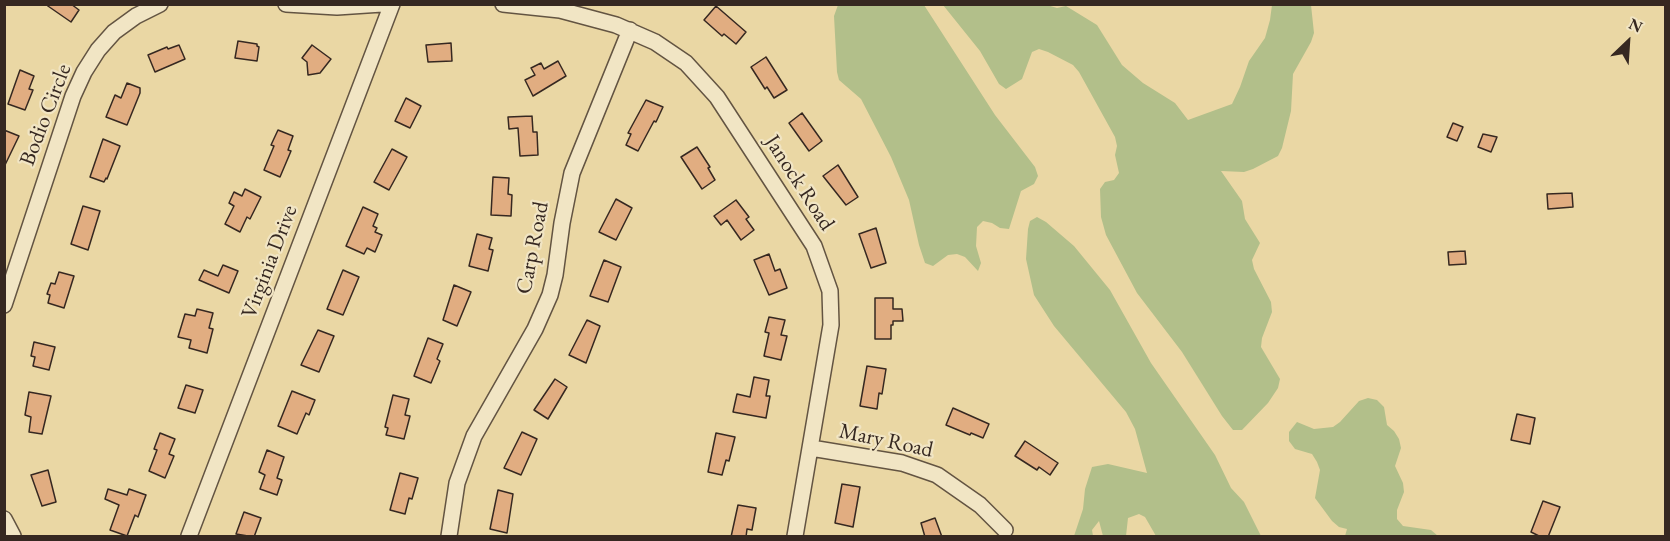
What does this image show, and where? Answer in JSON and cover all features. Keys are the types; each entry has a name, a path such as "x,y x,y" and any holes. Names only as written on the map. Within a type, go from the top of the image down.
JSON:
{"street":[{"name":"Bodio Circle","path":"4,305 73,96 84,72 98,50 131,10 160,4"},
{"path":"286,4 337,7 382,4"},
{"name":"Virginia Drive","path":"189,537 392,4"},
{"name":"Janock Road","path":"503,4 560,10 597,19 630,30 671,51 699,75 717,97 806,231 821,261 830,291 831,325 795,537"},
{"name":"Carp Road","path":"449,537 458,483 474,436 535,329 550,295 572,172 630,30"},
{"name":"Mary Road","path":"810,448 902,463 937,475 980,504 1005,530"},
{"path":"4,519 13,537"}],"green space":[{"path":"838,5 924,5 995,115 1035,167 1038,176 1034,184 1021,191 1009,229 983,221 977,227 976,246 981,263 978,271 965,257 957,254 948,255 933,266 925,263 909,200 891,157 861,99 839,80 834,16"},
{"path":"943,5 1047,5 1057,8 1066,6 1097,25 1122,65 1143,83 1175,103 1188,120 1232,104 1249,61 1265,38 1272,5 1311,5 1314,33 1293,74 1291,111 1278,156 1244,172 1221,171 1242,201 1245,219 1260,243 1252,260 1254,269 1271,302 1272,312 1261,347 1280,379 1278,388 1268,403 1242,430 1233,430 1222,416 1182,352 1137,293 1106,235 1101,217 1100,189 1105,182 1114,180 1119,173 1115,155 1117,146 1115,137 1079,72 1073,65 1039,49 1032,52 1022,79 1006,89 999,84 980,51"},
{"path":"1037,217 1074,246 1110,290 1151,363 1215,455 1231,488 1244,502 1261,536 1156,536 1145,517 1139,514 1128,518 1126,536 1103,536 1099,521 1092,530 1093,536 1074,536 1083,509 1085,489 1092,467 1108,464 1147,473 1135,429 1126,412 1054,326 1034,295 1026,259 1030,221"},
{"path":"1368,398 1377,400 1384,407 1387,425 1399,439 1401,448 1395,466 1403,483 1404,492 1397,510 1397,519 1403,526 1431,530 1438,536 1345,536 1347,529 1339,527 1332,521 1315,498 1320,470 1317,462 1312,454 1295,449 1289,441 1289,432 1297,422 1314,429 1333,427 1359,401"}],"building":[{"path":"45,4 71,4 79,10 71,22"},
{"path":"716,6 746,32 736,44 724,34 722,36 704,20"},
{"path":"238,41 257,44 259,47 257,61 235,58"},
{"path":"451,43 452,61 428,62 426,45"},
{"path":"179,45 185,59 155,72 148,55"},
{"path":"312,45 331,59 320,73 308,75 307,62 302,58"},
{"path":"766,57 787,90 774,98 767,87 765,89 751,67"},
{"path":"558,61 566,76 533,96 525,80 535,75 531,68 541,63 544,69"},
{"path":"20,70 34,76 29,89 33,90 25,110 8,104"},
{"path":"127,83 140,88 140,93 127,125 106,117 115,95 121,98"},
{"path":"406,98 421,106 410,128 395,121"},
{"path":"646,100 663,107 638,151 626,145 631,134 628,133"},
{"path":"802,113 822,141 809,151 789,123"},
{"path":"532,116 533,132 537,132 538,155 520,156 518,128 509,129 508,117"},
{"path":"1453,123 1463,127 1457,141 1447,137"},
{"path":"4,130 19,136 4,167"},
{"path":"278,130 293,136 288,150 291,151 280,177 264,170"},
{"path":"1483,134 1497,137 1491,152 1478,147"},
{"path":"103,139 120,146 104,182 90,177"},
{"path":"697,147 710,167 708,168 715,180 702,189 681,157"},
{"path":"392,149 407,157 389,190 374,182"},
{"path":"838,165 858,197 846,205 823,176"},
{"path":"493,177 509,178 508,194 512,195 511,216 491,215"},
{"path":"245,189 261,197 250,219 247,217 240,232 225,224 234,206 229,203 234,192 242,196"},
{"path":"1572,193 1573,207 1548,209 1547,194"},
{"path":"616,199 632,208 616,240 599,232"},
{"path":"736,200 749,217 746,219 754,230 741,240 727,220 721,225 714,216"},
{"path":"83,206 100,211 88,250 71,244"},
{"path":"363,207 378,214 373,226 377,228 375,232 382,235 375,252 367,248 364,254 346,246"},
{"path":"876,228 886,263 871,268 859,234"},
{"path":"477,234 492,238 489,249 493,250 488,271 469,266"},
{"path":"1465,251 1466,264 1449,265 1448,252"},
{"path":"769,254 775,271 780,269 787,288 769,295 754,260"},
{"path":"604,260 621,267 608,302 590,296"},
{"path":"223,265 238,271 229,293 199,280 204,270 218,276"},
{"path":"343,270 359,277 343,315 327,309"},
{"path":"59,272 74,276 64,308 48,303 50,295 47,294 51,283 55,284"},
{"path":"454,285 471,292 457,326 443,320"},
{"path":"875,298 893,298 893,309 902,309 903,321 893,321 891,339 875,339"},
{"path":"197,309 213,313 209,328 213,329 207,353 189,348 191,340 178,337 185,314 195,316"},
{"path":"769,317 785,320 781,335 787,336 781,360 764,356 769,333 765,332"},
{"path":"587,320 600,326 586,363 569,355"},
{"path":"318,330 334,336 319,372 301,365"},
{"path":"428,338 443,344 437,359 440,361 431,383 414,376"},
{"path":"34,342 55,347 49,370 33,366 35,357 31,356"},
{"path":"867,366 886,369 877,409 860,406"},
{"path":"754,377 769,380 766,396 770,396 766,418 733,412 737,394 750,397"},
{"path":"555,379 567,387 548,419 534,410"},
{"path":"186,385 203,390 195,413 178,408"},
{"path":"292,391 315,400 309,415 306,413 297,434 278,426"},
{"path":"29,392 51,396 42,434 29,432 31,417 25,415"},
{"path":"393,395 409,399 405,415 410,416 404,439 386,435 388,428 385,427"},
{"path":"953,408 989,424 983,438 946,425"},
{"path":"1517,414 1535,418 1530,444 1511,440"},
{"path":"522,432 537,439 521,475 504,468"},
{"path":"160,433 175,439 169,454 174,456 165,478 149,471 157,450 154,449"},
{"path":"716,433 735,437 729,461 726,460 722,475 708,472"},
{"path":"1025,441 1058,463 1050,475 1039,467 1037,470 1015,456"},
{"path":"267,450 284,457 277,478 282,480 277,495 260,489 265,475 259,472"},
{"path":"48,470 56,502 42,506 31,475"},
{"path":"400,473 418,478 405,514 390,510"},
{"path":"842,484 860,487 853,527 835,523"},
{"path":"108,489 127,495 129,489 146,495 138,517 135,515 127,536 110,530 119,505 105,499"},
{"path":"498,490 513,494 507,533 490,529"},
{"path":"1543,501 1560,507 1548,537 1541,537 1531,532"},
{"path":"738,505 756,508 752,530 747,529 746,537 731,537"},
{"path":"244,512 261,518 254,537 236,534"},
{"path":"935,518 942,537 925,537 921,523"}]}
